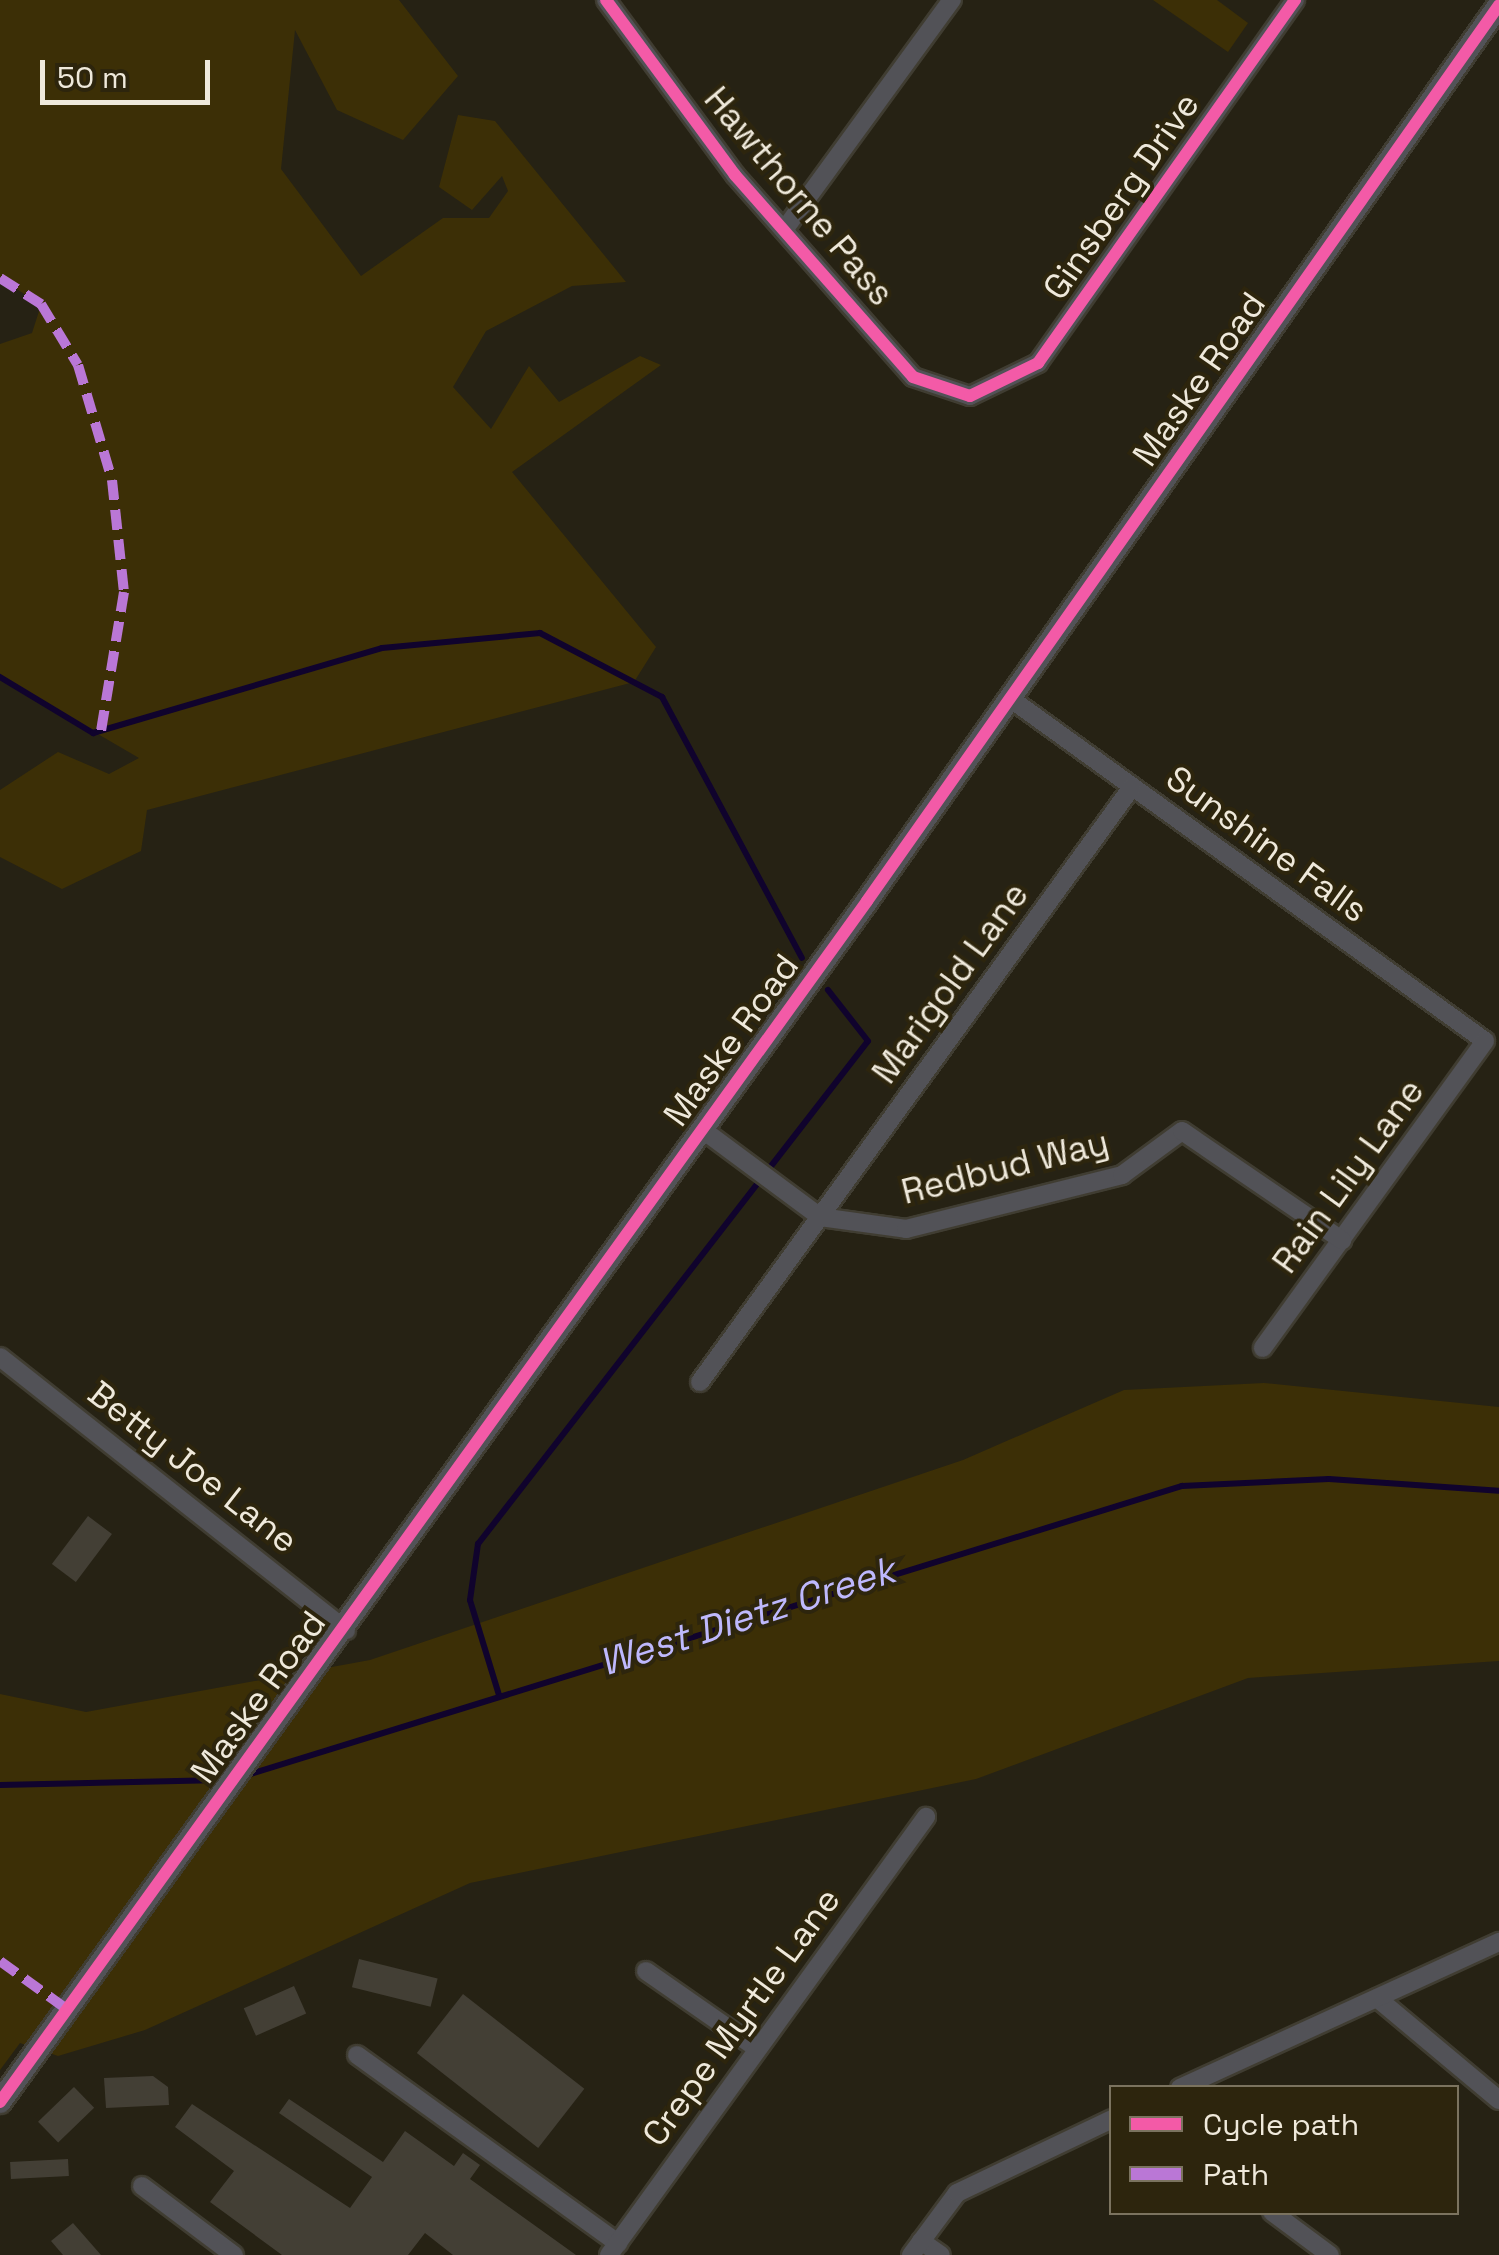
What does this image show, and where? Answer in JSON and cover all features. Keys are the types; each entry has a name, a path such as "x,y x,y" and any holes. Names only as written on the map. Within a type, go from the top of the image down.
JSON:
{"street":[{"path":"784,230 952,0"},
{"name":"Ginsberg Drive","path":"970,396 1038,363 1295,0"},
{"name":"Hawthorne Pass","path":"606,1 784,230 913,377 970,396"},
{"name":"Maske Road","path":"0,2102 346,1630 704,1130 1499,4"},
{"name":"Sunshine Falls","path":"1011,699 1485,1041"},
{"name":"Marigold Lane","path":"700,1382 1132,787"},
{"name":"Rain Lily Lane","path":"1263,1348 1485,1041"},
{"path":"704,1130 820,1217"},
{"name":"Redbud Way","path":"820,1217 906,1229 1122,1175 1182,1131 1342,1240"},
{"name":"Betty Joe Lane","path":"0,1357 346,1630"},
{"name":"Crepe Myrtle Lane","path":"613,2249 926,1816"},
{"path":"1187,2085 1499,1942"},
{"path":"646,1972 758,2050"},
{"path":"1377,1998 1499,2100"},
{"path":"356,2055 613,2249"},
{"path":"941,2255 916,2248 968,2186 1109,2120"},
{"path":"142,2186 234,2255"},
{"path":"1276,2215 1330,2255"}],"shaded area":[{"path":"0,0 399,0 458,76 403,140 337,110 295,30 281,169 361,276 443,218 489,218 508,191 502,176 472,210 439,187 458,115 495,121 626,282 572,286 486,331 453,387 491,429 529,366 559,402 640,356 661,365 512,472 656,647 634,682 147,810 141,851 62,889 0,857 0,790 58,752 109,774 139,758 0,677 0,344 32,333 41,305 0,278"},
{"path":"1153,0 1217,0 1248,23 1228,52"},
{"path":"1264,1383 1499,1407 1499,1661 1248,1678 976,1779 470,1883 145,2030 58,2056 20,2043 0,2070 0,1694 86,1712 370,1660 963,1460 1124,1390"}],"building":[{"path":"88,1516 112,1534 76,1582 52,1564"},
{"path":"359,1959 438,1979 431,2007 352,1987"},
{"path":"294,1986 306,2013 256,2036 244,2008"},
{"path":"463,1994 584,2089 538,2148 417,2053"},
{"path":"153,2076 168,2087 169,2105 106,2108 104,2078"},
{"path":"74,2087 94,2108 58,2143 38,2122"},
{"path":"289,2099 383,2162 405,2131 454,2166 463,2153 480,2165 470,2179 576,2255 453,2255 425,2233 408,2255 282,2255 210,2202 234,2171 175,2127 192,2104 350,2208 372,2177 279,2113"},
{"path":"68,2159 69,2176 11,2179 10,2162"},
{"path":"73,2223 101,2255 63,2255 51,2241"}],"waterway":[{"path":"0,677 93,733 382,648 540,633 662,697 802,958"},
{"path":"499,1695 470,1600 478,1544 868,1041 828,990"},
{"name":"West Dietz Creek","path":"244,1776 1182,1486 1329,1479 1499,1491"},
{"name":"West Dietz Creek","path":"0,1785 222,1780"}],"marked path":[{"path":"0,278 41,304 78,365 112,480 124,592 101,731"},
{"path":"0,1961 68,2010"}],"cycle path":[{"path":"606,0 735,175 913,377 970,396 1038,363 1295,0"},
{"path":"0,2102 867,901 1499,5"}]}
